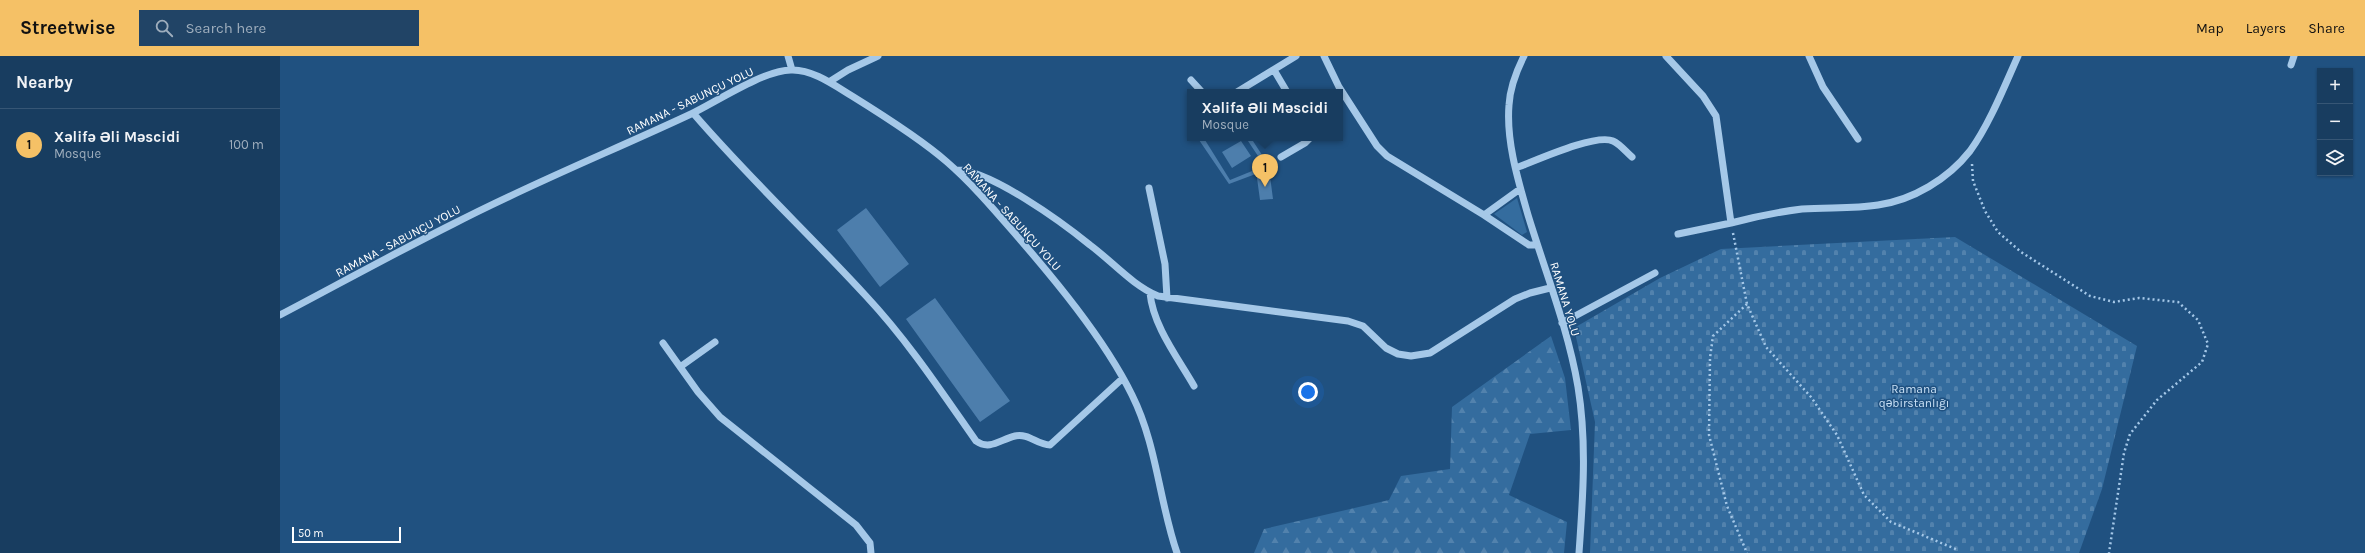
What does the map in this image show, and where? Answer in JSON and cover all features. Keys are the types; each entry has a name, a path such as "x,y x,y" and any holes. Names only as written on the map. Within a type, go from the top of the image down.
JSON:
{"street":[{"path":"788,56 792,70"},
{"path":"829,82 848,70 878,56"},
{"path":"1242,89 1296,56"},
{"path":"1324,56 1340,89"},
{"name":"RAMANA YOLU","path":"1524,56 1516,73 1509,106 1516,168 1520,189 1573,364 1582,424 1583,497 1580,553"},
{"path":"1666,56 1703,96 1716,116 1730,223"},
{"path":"1809,56 1823,88 1858,138"},
{"path":"1678,234 1802,209 1878,205 1898,200 1937,181 1953,170 1970,150 2001,95 2018,56"},
{"path":"2291,65 2294,56"},
{"name":"RAMANA - SABUNÇU YOLU","path":"280,315 455,222 693,113 762,78 792,70 815,76 829,82 930,148 956,170 980,194 1051,277 1123,378 1136,403 1150,443 1172,537 1178,553"},
{"path":"1274,70 1285,89"},
{"path":"1191,80 1199,89"},
{"path":"1343,94 1377,146 1387,156 1484,215 1529,245 1537,245"},
{"path":"693,113 732,157 866,296 924,366 976,441 988,446 1015,436 1025,436 1033,437 1043,445 1050,445 1123,378"},
{"path":"1516,168 1575,145 1601,139 1613,140 1632,157"},
{"path":"1281,157 1307,141"},
{"path":"956,170 974,171 988,177 1027,201 1090,244 1150,292 1166,298 1348,321 1363,326 1386,348 1398,354 1411,356 1430,353 1515,299 1530,293 1550,288"},
{"path":"1149,188 1165,264 1166,298"},
{"path":"1484,215 1520,189"},
{"path":"1562,324 1655,273"},
{"path":"1150,292 1151,306 1157,320 1194,386"},
{"path":"680,367 715,342"},
{"path":"663,344 720,417 856,525 870,543 870,553"}],"path":[{"path":"1970,150 1973,181 1985,211 1998,232 2021,252 2090,296 2114,302 2139,298 2178,302 2198,320 2208,344 2202,362 2157,400 2130,434 2124,453 2109,553"},
{"path":"1730,223 1747,304 1766,347 1811,397 1837,435 1864,495 1891,522 1958,550"},
{"path":"1747,304 1713,336 1710,358 1709,435 1727,506 1747,553"}],"green space":[{"path":"1517,198 1527,232 1522,235 1494,214"},
{"name":"Ramana qəbirstanlığı","path":"1955,237 2137,346 2102,489 2079,553 1590,553 1595,422 1574,328 1660,278 1721,249"},
{"path":"1551,336 1565,378 1571,430 1530,434 1509,495 1567,522 1564,553 1254,553 1264,529 1389,500 1401,476 1450,469 1452,407"}],"building":[{"path":"1200,141 1206,141 1230,180 1257,169 1260,159 1248,141 1253,141 1264,158 1261,172 1229,184"},
{"path":"1241,141 1251,156 1232,168 1222,152"},
{"path":"1270,176 1273,199 1260,200 1257,178"},
{"path":"866,208 909,264 880,287 837,230"},
{"path":"935,298 1010,401 980,422 906,319"}],"place":[{"name":"Xəlifə Əli Məscidi","path":"1265,187"}]}
